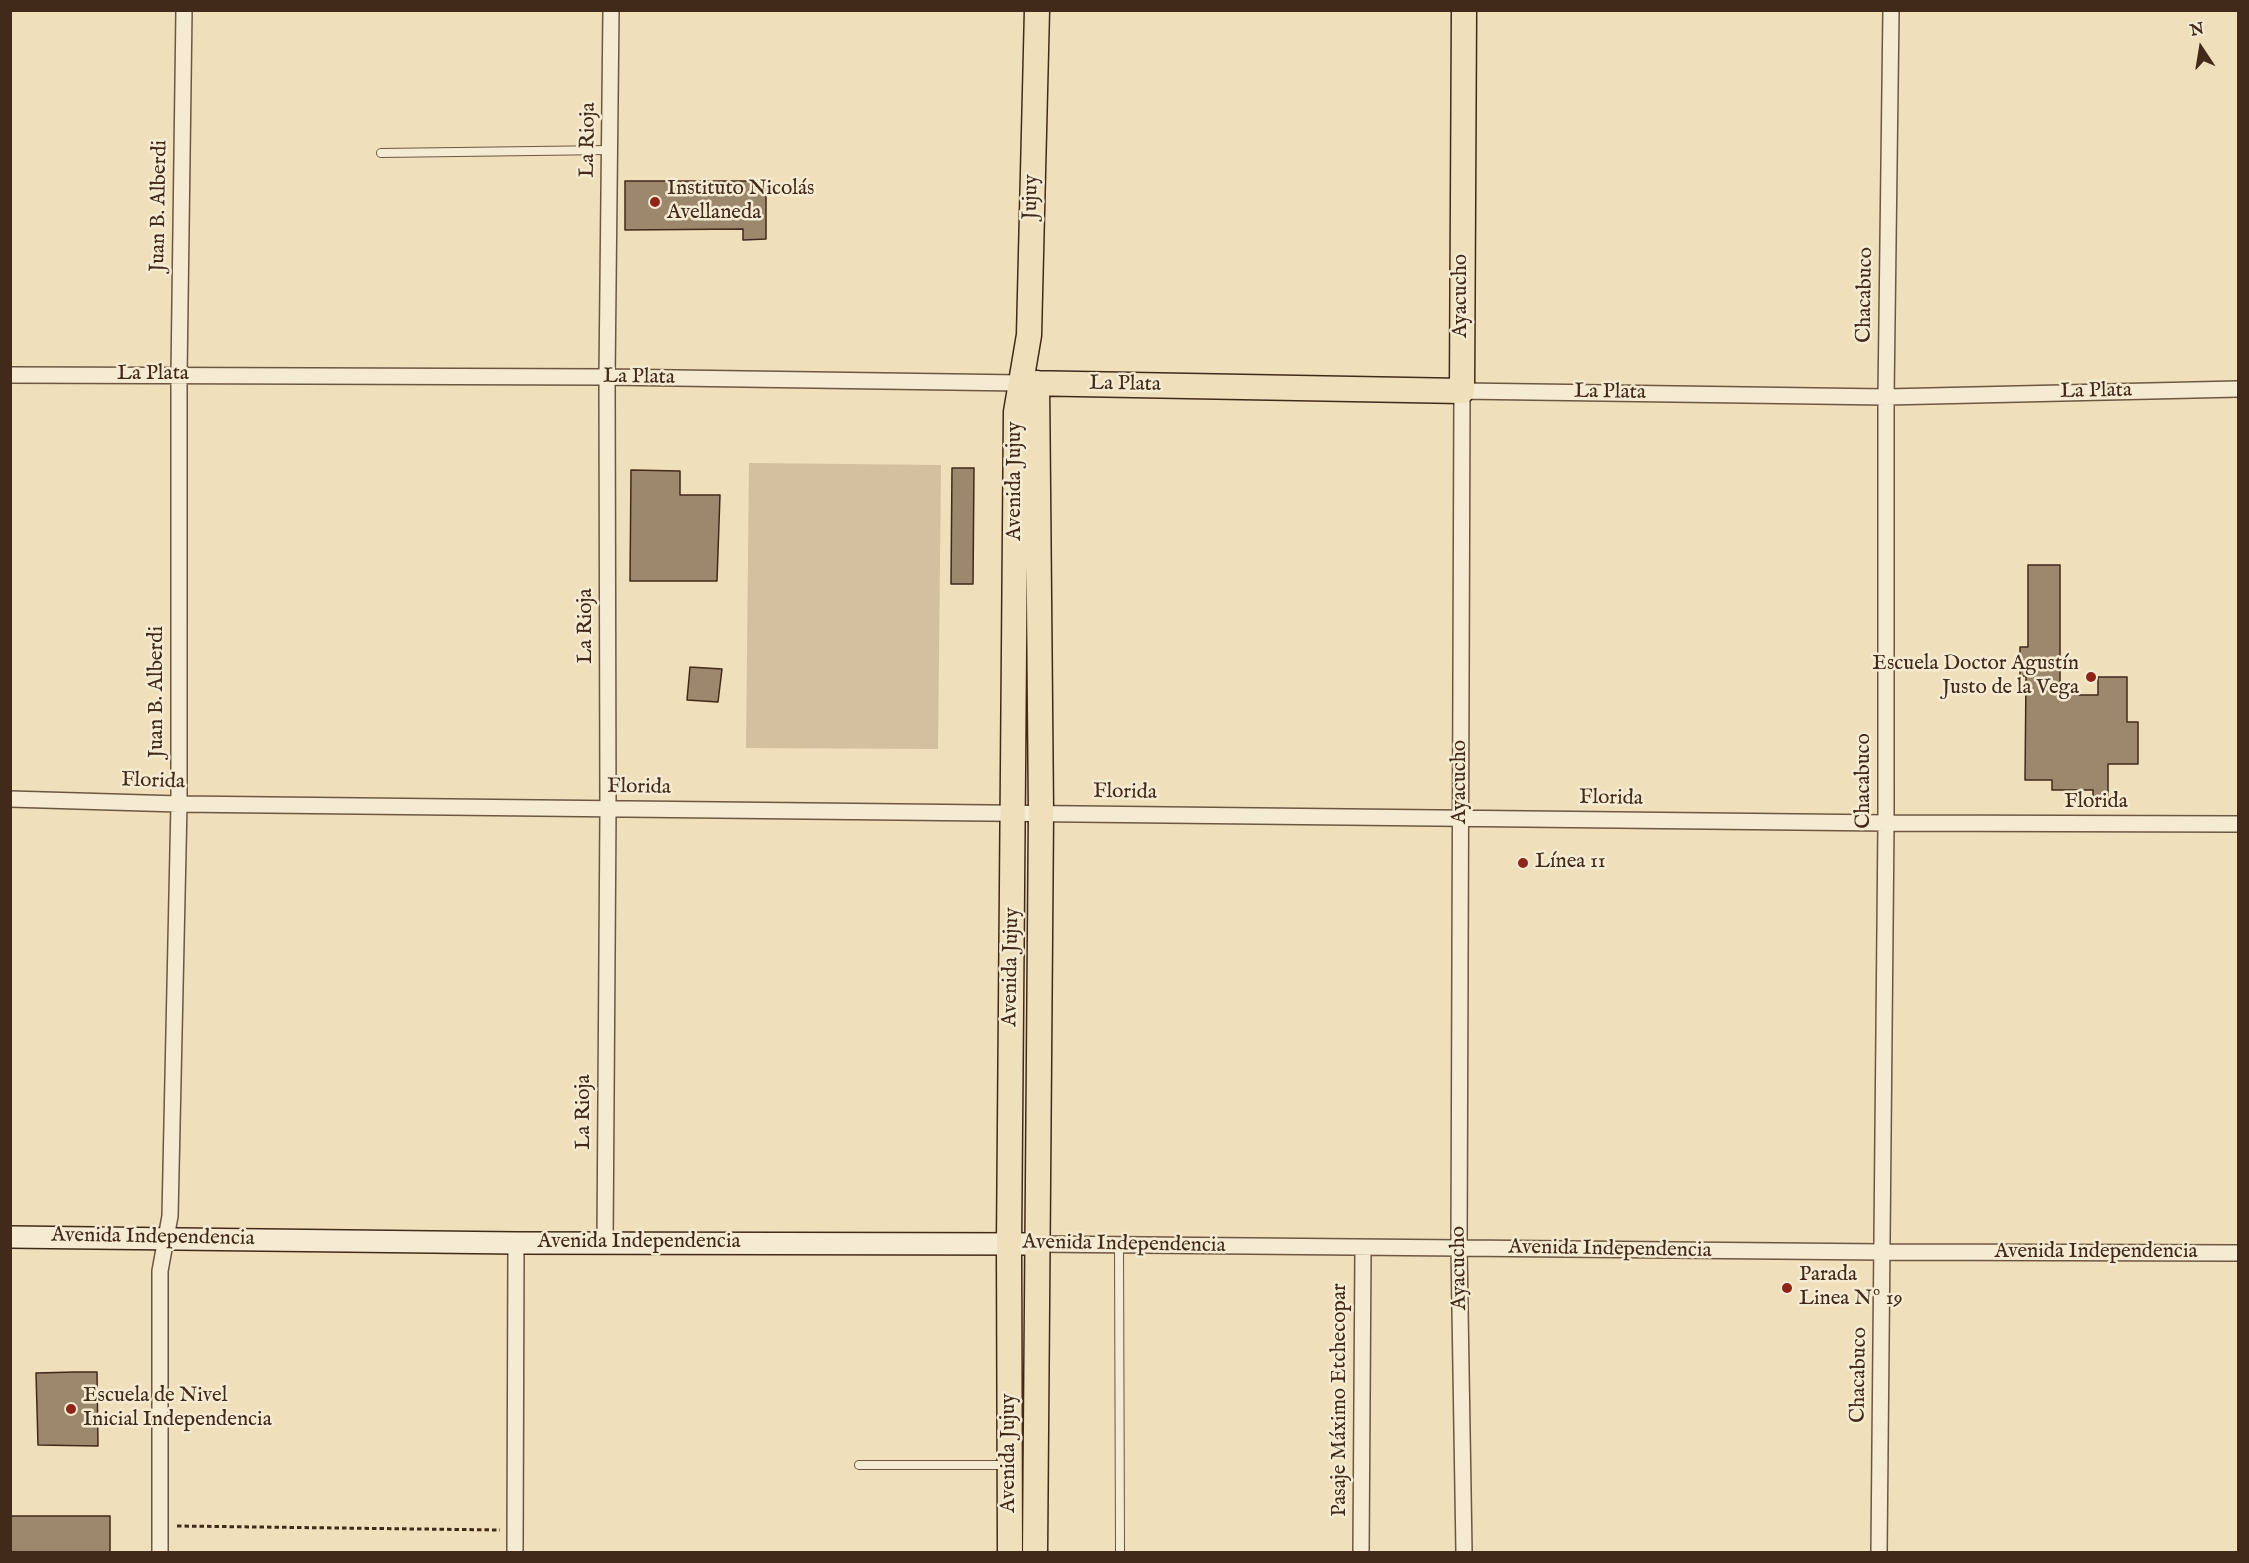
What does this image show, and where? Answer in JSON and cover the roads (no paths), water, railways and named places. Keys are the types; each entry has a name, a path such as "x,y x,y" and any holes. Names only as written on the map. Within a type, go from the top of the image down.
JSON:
{"main road":[{"name":"Jujuy","path":"1028,383 1036,10"},
{"name":"Ayacucho","path":"1462,391 1464,10"},
{"name":"La Plata","path":"1028,383 1462,391"},
{"name":"Avenida Jujuy","path":"1028,383 1041,813 1035,1552"},
{"name":"Avenida Jujuy","path":"1010,1552 1016,412 1028,383"},
{"name":"Avenida Independencia","path":"10,1237 516,1243 1038,1244"}],"street":[{"name":"Juan B. Alberdi","path":"160,1552 160,1271 170,1216 179,804 179,375 184,10"},
{"name":"La Rioja","path":"605,1242 608,809 607,377 611,10"},
{"name":"Chacabuco","path":"1879,1552 1886,823 1886,397 1891,10"},
{"name":"La Plata","path":"10,375 607,377 1028,383"},
{"name":"La Plata","path":"1462,391 1886,397 2238,389"},
{"name":"Ayacucho","path":"1462,391 1459,1248 1464,1552"},
{"name":"Florida","path":"10,799 179,804 608,809 1886,823 2238,824"},
{"path":"515,1552 516,1243"},
{"name":"Avenida Independencia","path":"1038,1244 2238,1253"},
{"name":"Pasaje Máximo Etchecopar","path":"1361,1552 1363,1248"}],"lane":[{"path":"381,153 610,150"},
{"path":"1119,1245 1120,1552"},
{"path":"859,1465 1010,1465"}],"place":[{"name":"Instituto Nicolás Avellaneda","path":"655,202"},
{"name":"Escuela Doctor Agustín Justo de la Vega","path":"2091,677"},
{"name":"Línea 11","path":"1523,863"},
{"name":"Parada Linea Nº 19","path":"1787,1288"},
{"name":"Escuela de Nivel Inicial Independencia","path":"71,1409"}]}
